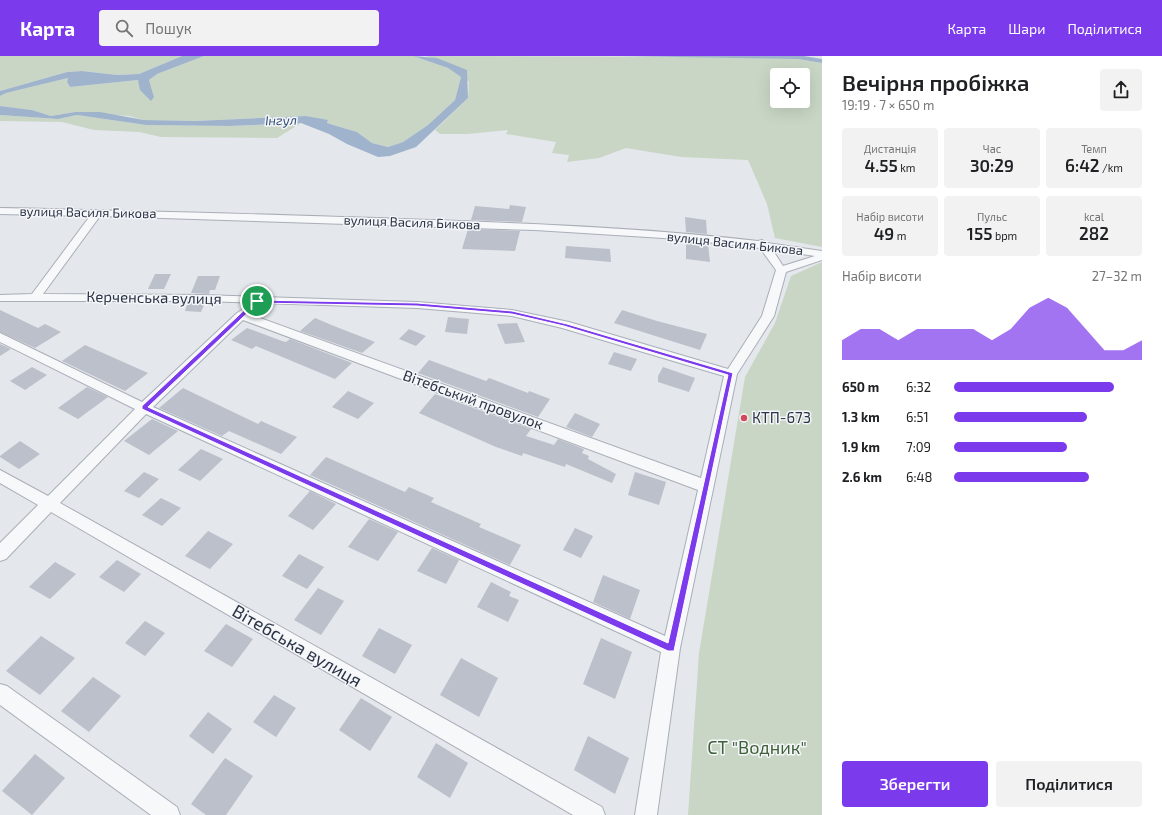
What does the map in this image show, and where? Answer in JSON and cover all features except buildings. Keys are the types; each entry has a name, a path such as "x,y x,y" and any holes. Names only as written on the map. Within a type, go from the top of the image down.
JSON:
{"street":[{"name":"вулиця Василя Бикова","path":"0,211 578,228 762,243 822,255"},
{"path":"34,299 97,213"},
{"path":"762,243 781,270"},
{"path":"781,270 822,255"},
{"path":"646,815 671,648 705,486 731,374 768,316 781,270"},
{"name":"Керченська вулиця","path":"0,298 34,299 97,296 169,297 417,305 512,313 565,325 731,374"},
{"path":"0,554 144,408 257,301"},
{"name":"Вітебський провулок","path":"241,315 705,486"},
{"path":"0,337 144,408 671,648"},
{"name":"Вітебська вулиця","path":"0,476 594,815"},
{"path":"0,693 169,815"}],"green space":[{"path":"0,56 182,56 139,74 117,75 82,71 67,72 0,91"},
{"path":"204,56 413,56 448,68 461,77 455,100 428,125 403,142 388,147 372,143 357,132 327,123 328,121 306,116 195,121 144,120 129,116 75,112 51,116 32,110 0,106 0,96 6,93 68,78 67,82 70,87 138,80 154,97 149,80 157,74"},
{"path":"426,56 697,57 798,59 822,63 822,247 775,238 767,204 748,160 681,157 626,148 599,158 567,162 569,155 552,153 556,142 506,134 508,130 468,134 440,134 435,130 468,98 469,82 447,63"},
{"path":"0,115 58,119 77,115 146,125 229,126 301,123 277,138 161,137 139,132 94,130 62,122 0,121"},
{"name":"СТ \"Водник\"","path":"822,262 822,815 688,815 699,653 745,377 775,323 791,276"}],"water":[{"path":"182,56 204,56 157,74 149,80 154,97 151,101 140,90 138,80 70,87 67,82 68,78 6,93 0,96 0,91 67,72 82,71 117,75 139,74"},
{"name":"Інгул","path":"413,56 437,58 467,70 468,98 416,147 390,156 378,157 347,144 329,134 301,123 229,126 146,125 77,115 58,119 0,115 0,106 32,110 51,116 75,112 100,112 144,120 195,121 306,116 328,120 327,123 357,132 372,143 388,147 403,142 428,125 455,100 461,77 448,68"},
{"path":"619,56 804,56 822,59 822,63 798,59"}],"place":[{"name":"КТП-673","path":"744,418"}],"route":[{"path":"257,301 417,305 512,313 565,325 731,374 705,486 671,648 144,408 257,301"}]}
